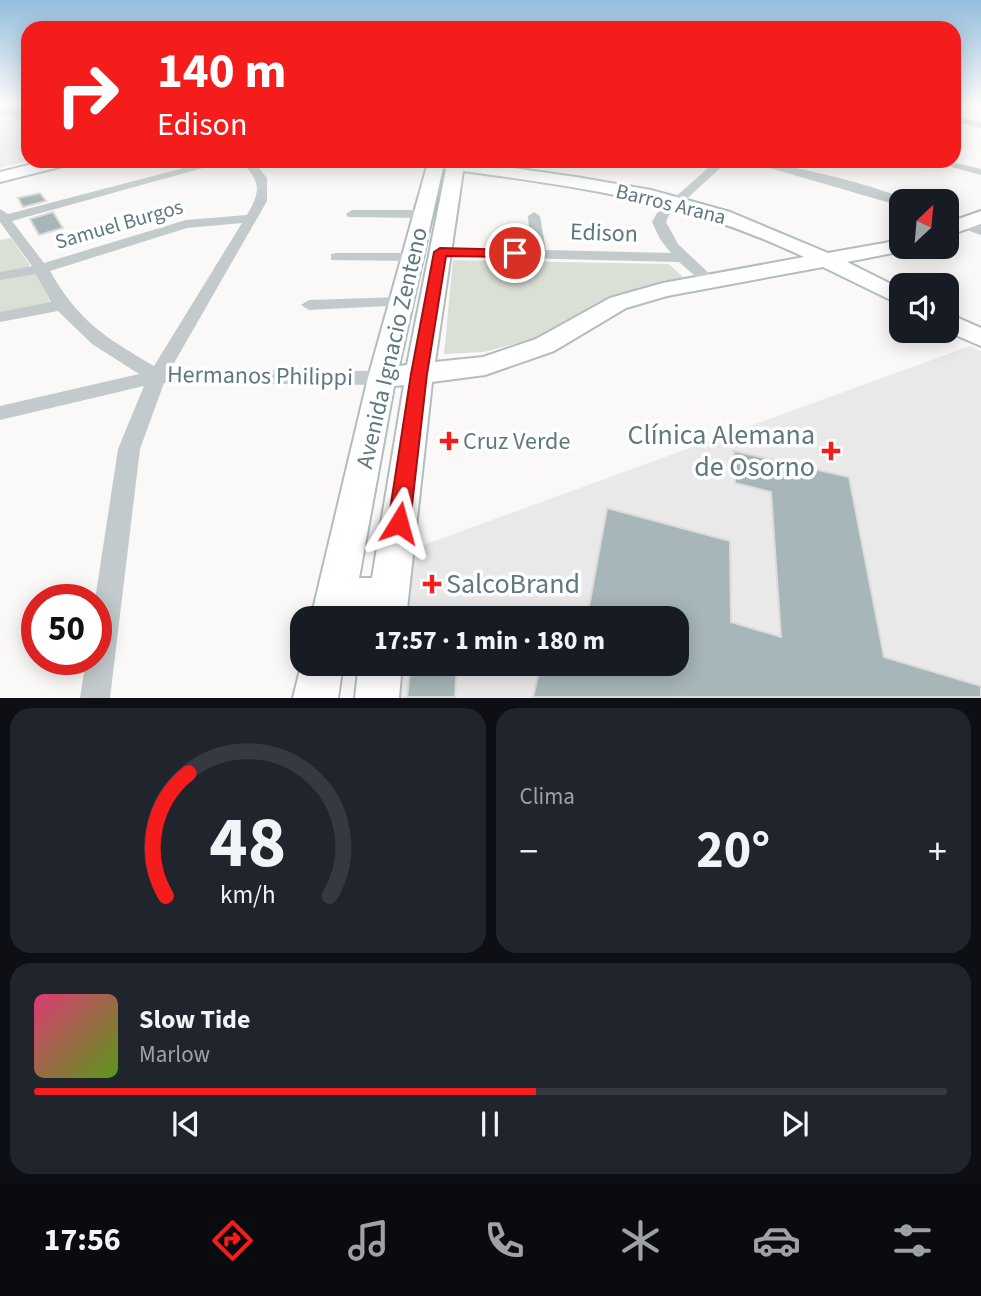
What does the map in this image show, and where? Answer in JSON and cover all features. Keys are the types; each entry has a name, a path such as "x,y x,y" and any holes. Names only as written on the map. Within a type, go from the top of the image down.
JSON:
{"main road":[{"path":"0,177 37,168"},
{"name":"Avenida Ignacio Zenteno","path":"333,606 382,378 423,214 440,168"},
{"name":"Avenida Ignacio Zenteno","path":"388,606 419,374 440,252 442,168"},
{"name":"Barros Arana","path":"477,168 677,202 746,223 889,292"},
{"name":"Hermanos Philippi","path":"382,378 485,366 545,345 618,303 663,290 889,248"},
{"path":"959,327 981,338"},
{"path":"315,698 319,676"},
{"path":"377,698 380,676"}],"street":[{"path":"961,167 981,172"},
{"path":"2,216 195,168"},
{"path":"95,698 129,449 157,376 261,201 264,186 261,173 255,168"},
{"path":"709,281 683,258 662,231 659,222 663,213 715,168"},
{"path":"781,168 889,198"},
{"path":"352,214 423,214"},
{"name":"Hermanos Philippi","path":"2,216 41,269 61,305 98,340 157,376 382,378"},
{"path":"534,216 539,254"},
{"name":"Samuel Burgos","path":"0,276 41,269 186,224 252,218"},
{"name":"Edison","path":"440,252 683,258"},
{"path":"335,257 412,257"},
{"path":"309,305 401,302"},
{"path":"0,317 61,305"},
{"path":"0,413 157,376"}],"shaded area":[{"path":"0,138 21,138 21,163 0,168"},
{"path":"11,238 30,265 25,270 0,274 0,240"},
{"path":"453,260 669,264 683,277 611,297 538,338 484,352 444,354"},
{"path":"37,272 50,302 39,307 0,314 0,278"},
{"name":"Clínica Alemana de Osorno","path":"970,346 981,351 981,697 392,698 395,676 689,676 689,606 401,606 407,551"}],"building":[{"path":"40,193 46,201 23,207 18,198"},
{"path":"53,212 63,228 39,235 30,219"},
{"path":"734,451 849,477 884,657 981,686 981,697 533,697 538,676 689,676 689,606 589,606 607,508 730,541 731,622 781,637 771,492 735,483"},
{"path":"409,676 456,676 455,697 407,697"}],"place":[{"name":"Cruz Verde","path":"449,441"},
{"name":"Clínica Alemana de Osorno","path":"831,451"},
{"name":"SalcoBrand","path":"432,584"}],"route":[{"path":"399,523 419,374 440,252 515,253"}]}
